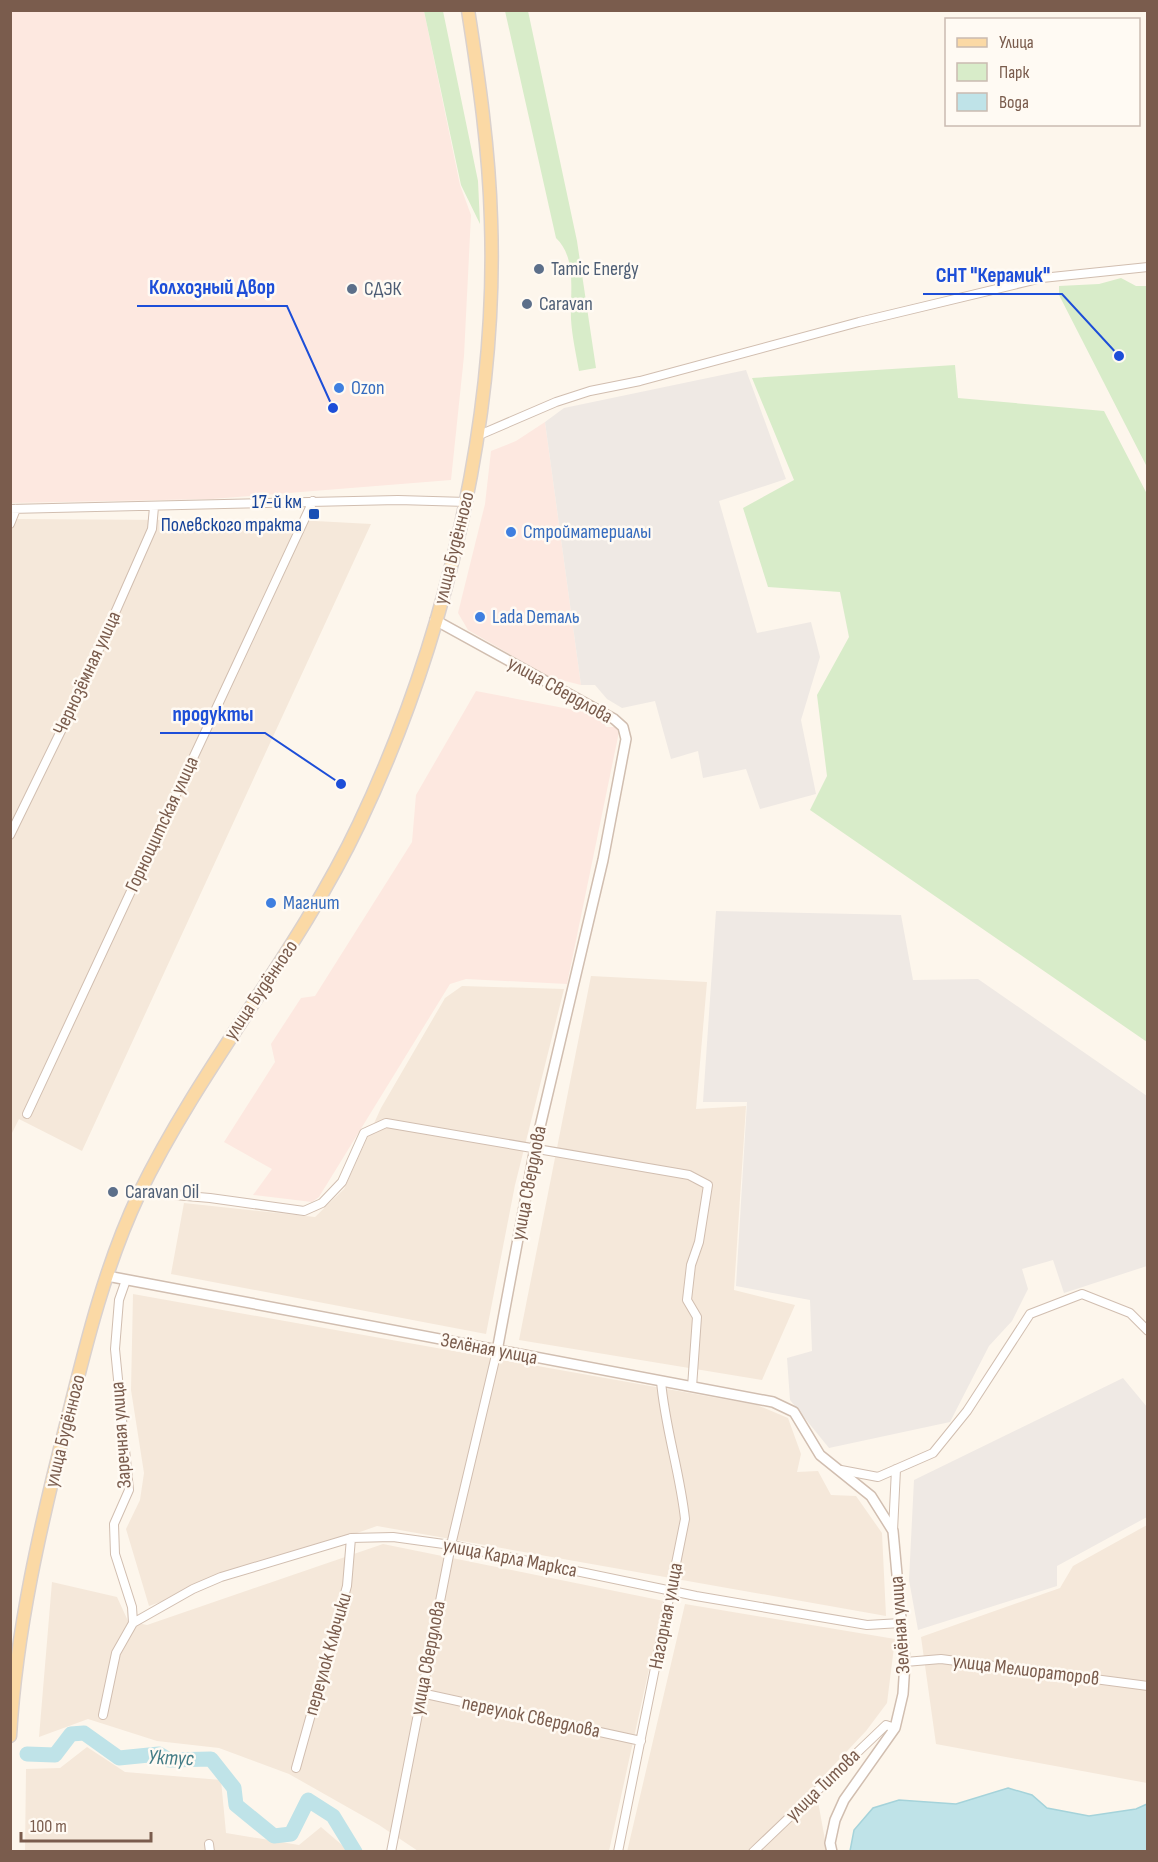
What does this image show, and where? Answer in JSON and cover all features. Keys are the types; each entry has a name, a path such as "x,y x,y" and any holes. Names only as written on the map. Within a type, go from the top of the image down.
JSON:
{"main road":[{"name":"улица Будённого","path":"10,1736 22,1638 38,1548 73,1394 106,1276 140,1192 204,1077 302,928 349,844 416,683 435,620 466,502 477,436 492,253 489,169 468,10"}],"street":[{"path":"477,436 556,402 590,391 640,381 859,322 1042,278 1148,267"},
{"path":"10,524 13,509 407,499 466,502"},
{"name":"Горнощитская улица","path":"27,1114 313,501"},
{"name":"Чернозёмная улица","path":"10,835 81,690 152,529 154,507"},
{"name":"улица Свердлова","path":"391,1851 451,1545 497,1351 535,1148 603,860 626,733 614,719 435,620"},
{"path":"140,1192 210,1198 304,1211 322,1203 342,1182 364,1133 386,1123 689,1175 708,1185 699,1242 691,1265 687,1300 697,1317 692,1387"},
{"name":"Зелёная улица","path":"106,1276 773,1402 794,1412 820,1455 871,1496 893,1531 905,1662 903,1694 895,1728 844,1800 835,1820 831,1847"},
{"name":"Заречная улица","path":"126,1280 119,1300 115,1349 129,1490 114,1524 115,1554 132,1607 133,1623"},
{"path":"841,1470 878,1476 933,1453 967,1411 1030,1314 1082,1294 1130,1313 1148,1331"},
{"name":"Нагорная улица","path":"618,1851 685,1520 682,1490 665,1420 662,1381"},
{"path":"893,1531 896,1468"},
{"name":"улица Карла Маркса","path":"133,1623 193,1589 220,1577 351,1538 393,1537 451,1545 671,1592 867,1625 901,1623"},
{"name":"переулок Ключики","path":"296,1768 347,1586 351,1538"},
{"path":"103,1715 116,1653 133,1623"},
{"name":"улица Мелиораторов","path":"905,1662 940,1659 1148,1686"},
{"name":"переулок Свердлова","path":"421,1693 641,1741"},
{"name":"улица Титова","path":"753,1851 886,1725 895,1728"}],"shaded area":[{"path":"10,11 424,11 460,185 471,215 464,356 451,480 212,499 11,503"},
{"path":"746,370 786,479 719,501 757,633 811,622 820,657 801,720 816,794 760,809 746,769 703,778 698,751 671,759 655,701 622,708 607,699 595,685 581,685 545,422 564,408"},
{"path":"545,422 581,685 549,677 468,630 458,613 485,504 491,451 516,441"},
{"path":"11,519 315,521 371,524 82,1151 19,1119 11,1135"},
{"path":"476,691 600,715 606,727 620,727 567,984 466,979 450,984 319,1197 312,1202 253,1195 272,1169 224,1142 275,1062 271,1044 301,998 315,996 412,842 416,795"},
{"path":"716,911 901,915 913,980 978,979 1147,1096 1147,1266 1064,1293 1053,1260 1022,1269 1028,1289 1012,1321 989,1346 950,1422 829,1448 790,1400 787,1358 812,1351 810,1300 736,1286 747,1102 703,1102"},
{"path":"591,976 707,982 696,1109 746,1106 734,1290 795,1305 762,1380 519,1340"},
{"path":"462,986 564,989 515,1185 486,1334 171,1274 184,1203 315,1217 344,1189 381,1108 445,998"},
{"path":"133,1294 757,1405 788,1418 801,1454 797,1472 818,1471 831,1495 856,1496 882,1533 886,1616 377,1526 149,1606 126,1529 140,1500 144,1473 131,1390"},
{"path":"1123,1378 1147,1407 1147,1517 1057,1566 1057,1586 918,1630 909,1580 914,1480"},
{"path":"1147,1525 1147,1783 936,1744 921,1637 1060,1588 1073,1566"},
{"path":"383,1544 664,1601 609,1851 418,1851 379,1825 289,1774 219,1748 157,1741 88,1719 39,1737 52,1582 117,1597 128,1621 147,1625"},
{"path":"685,1604 895,1639 887,1703 866,1731 815,1785 827,1851 627,1852"},
{"path":"87,1747 125,1772 221,1780 226,1833 299,1845 321,1827 349,1851 25,1852 26,1769 60,1768"}],"green space":[{"path":"424,11 443,11 478,181 480,224 461,185"},
{"path":"505,11 528,11 577,241 596,368 579,371 572,325 570,265 563,246 556,238"},
{"path":"1121,278 1136,286 1147,286 1147,467 1059,295 1059,286 1099,284"},
{"path":"955,365 958,398 1104,411 1147,494 1147,1042 810,810 827,776 817,695 849,637 840,592 768,587 743,508 794,480 752,378"}],"water":[{"path":"1008,1788 1032,1795 1047,1808 1089,1816 1136,1809 1147,1804 1147,1851 850,1851 854,1830 873,1808 899,1800 956,1804"}],"waterway":[{"name":"Уктус","path":"27,1754 55,1755 71,1734 84,1733 119,1758 159,1754 169,1760 211,1759 234,1788 236,1805 274,1836 291,1834 308,1800 333,1816 355,1852"}],"place":[{"name":"Tamic Еnergy","path":"539,269"},
{"name":"СДЭК","path":"352,289"},
{"name":"Caravan","path":"527,304"},
{"name":"СНТ \"Керамик\"","path":"1119,356"},
{"name":"Ozon","path":"339,388"},
{"name":"Колхозный Двор","path":"333,408"},
{"name":"17-й км Полевского тракта","path":"314,514"},
{"name":"Стройматериалы","path":"511,532"},
{"name":"Lada Dеталь","path":"480,617"},
{"name":"продукты","path":"341,784"},
{"name":"Магнит","path":"271,903"},
{"name":"Caravan Oil","path":"113,1192"}]}
